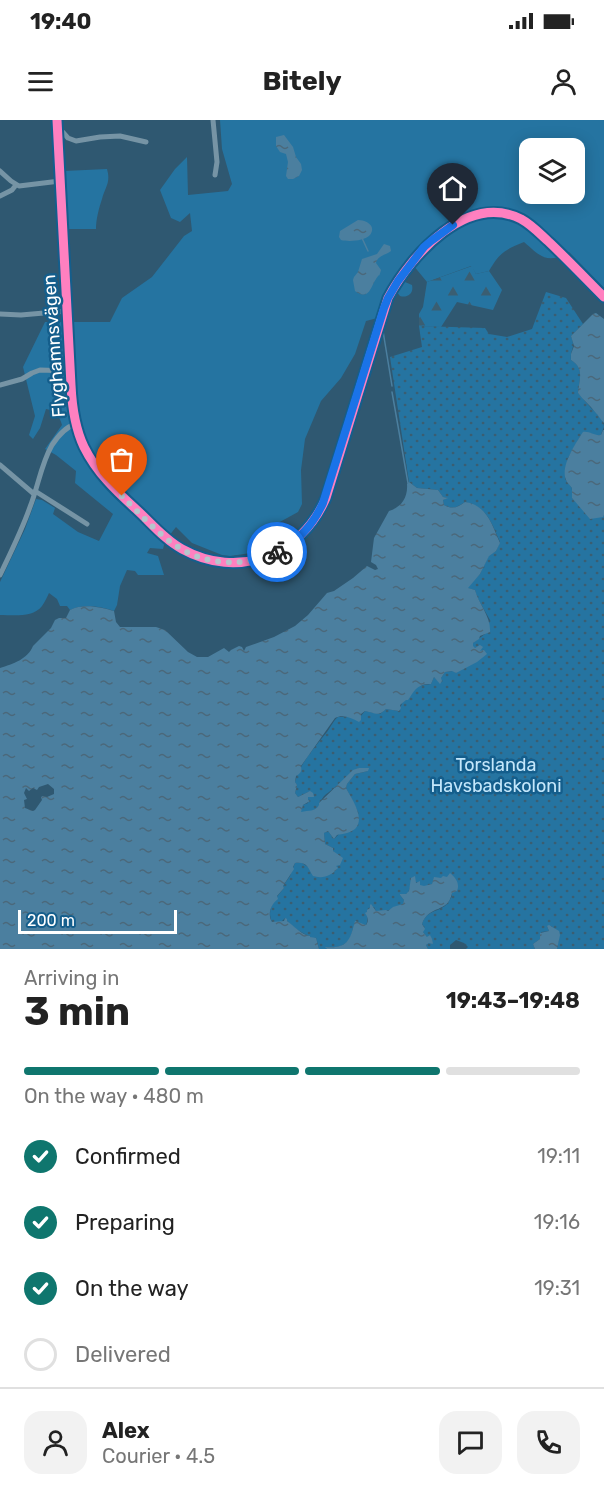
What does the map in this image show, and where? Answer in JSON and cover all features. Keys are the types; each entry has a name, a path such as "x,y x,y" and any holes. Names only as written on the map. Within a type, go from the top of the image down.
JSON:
{"street":[{"path":"213,120 217,162 215,175"},
{"path":"57,124 70,140 120,136 146,142"},
{"name":"Flyghamnsvägen","path":"57,124 71,396 76,424 84,447 100,474 179,547 207,560 230,563 251,561 275,553 291,544 306,531 316,518 323,503 384,308 402,276"},
{"path":"0,171 16,185 60,182"},
{"path":"0,196 12,190 16,185"},
{"path":"402,276 424,247 458,222 483,214 504,214 523,220 534,228 604,297"},
{"name":"Flyghamnsvägen","path":"0,314 21,315 67,311"},
{"path":"0,386 22,380 40,370 70,370"},
{"path":"0,574 30,507 48,453 62,432 76,424"},
{"path":"0,465 35,493 87,524"}],"green space":[{"path":"220,120 604,120 604,288 569,252 555,258 544,257 524,242 503,252 489,271 476,274 471,266 427,282 413,265 400,283 405,282 412,285 411,293 407,296 400,296 396,291 391,297 385,316 366,321 355,354 341,378 321,401 305,439 301,470 302,504 298,512 278,523 278,539 251,553 230,556 192,543 176,527 165,541 163,549 150,548 147,553 158,556 164,575 138,575 135,571 127,570 120,586 114,611 92,606 70,610 67,606 60,606 57,599 49,593 38,610 22,615 0,615 0,582 25,529 36,499 55,508 53,514 78,532 99,541 113,514 75,483 76,471 45,449 62,425 57,414 46,409 40,428 33,439 29,435 35,416 23,367 45,322 110,322 122,298 152,277 184,236 192,231 190,213 180,222 171,218 160,190 187,157 188,195 228,191 232,184 222,149"},
{"path":"107,169 108,181 96,229 68,229 64,171"},
{"path":"472,266 476,274 489,271 502,290 493,310 457,302 441,327 419,326 419,314 423,307 427,282"},
{"name":"Torslanda Havsbadskoloni","path":"546,292 566,298 583,324 571,336 573,344 571,360 580,371 578,393 599,416 604,427 601,435 581,435 568,458 565,479 572,488 572,498 578,504 602,517 604,515 604,949 557,949 558,933 551,926 547,926 549,931 541,932 540,939 533,944 535,949 466,949 468,947 464,943 456,940 450,945 450,949 428,949 426,945 429,943 423,932 422,924 426,916 442,908 452,897 447,877 435,879 432,884 424,887 412,881 408,893 400,895 404,900 403,904 383,911 376,911 374,907 370,908 366,925 353,928 347,942 337,947 319,949 317,941 296,929 285,918 281,922 272,922 271,908 284,888 295,863 302,863 308,867 340,865 333,848 325,844 324,833 328,831 334,839 358,812 346,788 355,774 368,771 359,768 324,796 316,809 300,813 303,805 308,803 308,792 298,797 295,793 297,785 295,782 300,768 338,717 360,717 365,711 380,714 386,709 399,711 403,701 418,686 431,684 434,677 440,683 445,672 456,673 479,651 481,646 472,647 473,643 485,634 490,620 475,590 467,588 480,574 489,555 496,551 500,542 488,517 479,508 465,502 455,507 447,507 443,500 447,498 443,497 438,490 417,488 409,482 390,357 422,347 419,326 485,328 489,334 507,337 532,329"}],"water":[{"path":"284,135 301,164 302,170 299,176 293,179 288,179 286,176 288,162 286,154 280,152 276,146 276,137"},
{"path":"358,220 367,222 371,226 370,235 356,241 341,240 340,231"},
{"path":"384,244 390,246 391,251 377,260 376,263 381,270 379,275 366,294 360,294 355,291 353,280 362,259 377,254"},
{"path":"596,313 604,319 604,423 578,393 580,371 571,360 574,346 571,336"},
{"path":"603,430 604,515 590,519 572,498 572,488 566,480 565,468 583,432 601,435"},
{"path":"409,482 417,488 438,490 443,497 448,498 443,500 447,507 455,507 465,502 479,507 491,523 500,543 468,588 475,590 490,626 490,632 480,636 473,646 475,648 480,645 483,647 480,651 484,650 487,654 456,673 445,672 440,684 434,677 431,684 419,686 408,700 400,705 399,711 386,709 377,714 365,711 361,714 359,722 344,716 335,718 301,766 301,772 296,776 295,793 298,797 310,791 314,797 308,797 310,801 303,805 301,812 316,809 319,803 353,770 369,768 368,771 355,774 346,788 358,814 358,824 355,829 337,835 334,839 328,831 324,833 325,844 343,858 340,865 336,866 338,868 327,876 317,877 313,876 305,864 295,863 284,888 270,909 272,922 287,919 301,932 316,938 319,949 0,949 0,668 24,658 51,628 55,620 66,618 70,610 86,606 114,611 116,622 120,627 156,627 165,630 188,652 197,657 208,657 224,648 229,652 239,646 244,651 246,647 274,637 295,626 327,593 334,591 367,566 378,569 371,562 374,538 389,511 403,501","holes":["48,784 54,789 54,794 41,797 42,800 35,810 25,808 26,788 29,791 33,788 37,790"]},
{"path":"450,873 457,881 457,891 452,893 447,904 429,914 422,924 425,929 423,932 427,937 430,935 432,939 433,944 426,945 428,949 327,949 325,947 339,946 347,942 355,921 366,925 368,919 365,913 371,904 376,911 388,911 403,904 404,900 400,894 406,894 409,891 411,878 415,876 416,883 420,881 420,885 424,886 432,884 434,877 447,877"},
{"path":"547,926 559,931 557,949 535,949 533,944 540,939 540,933 549,931"}],"waterway":[{"path":"362,238 368,251"},
{"path":"383,331 392,386"},
{"path":"392,392 408,483"}],"cycle path":[{"path":"57,120 71,393 78,432 89,456 114,489 170,541 203,558 225,562 246,562 266,557 284,548 301,535 315,518 326,498 388,298 411,264 443,232 461,221 481,214 501,213 521,219 549,242 604,297"}],"way so far":[{"path":"122,496 174,544 198,557 223,562 244,562 277,552"}],"route":[{"path":"277,552 306,531 316,518 323,503 388,298 424,247 453,225"}]}
